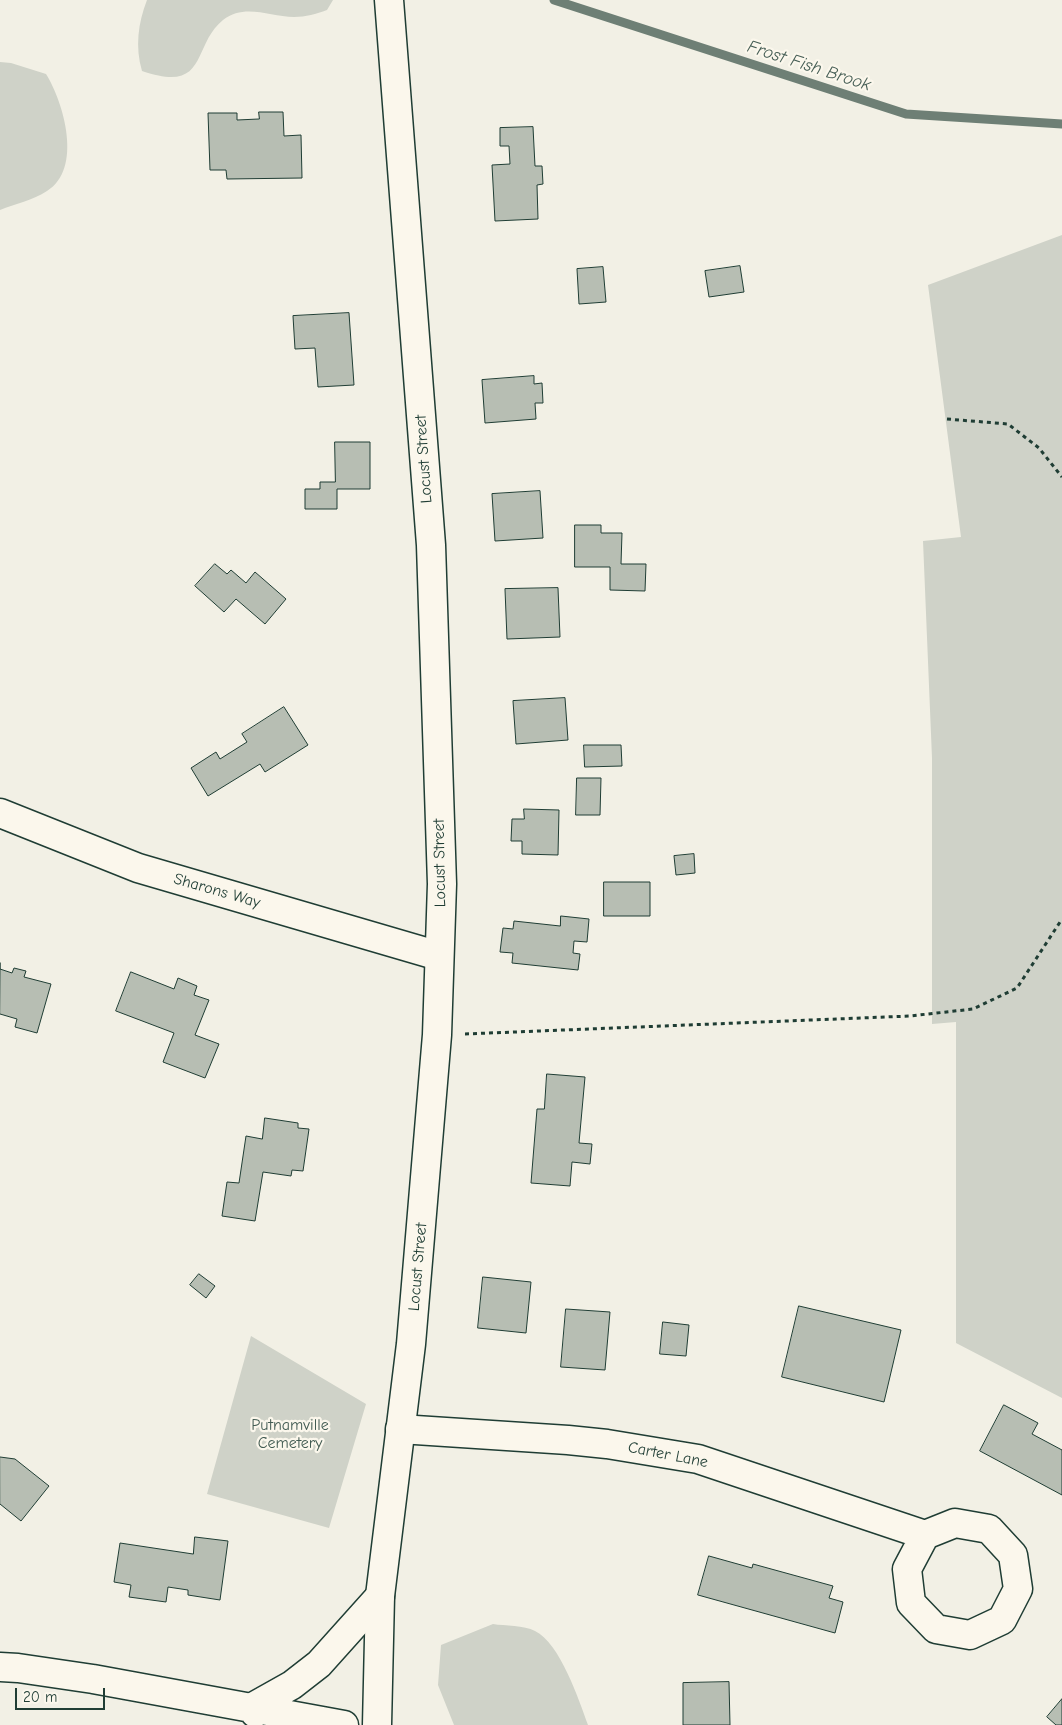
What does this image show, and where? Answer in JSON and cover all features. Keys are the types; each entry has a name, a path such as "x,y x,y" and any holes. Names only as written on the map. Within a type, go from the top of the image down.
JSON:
{"street":[{"name":"Locust Street","path":"377,1725 380,1596 411,1344 437,1035 442,884 430,545 389,0"},
{"name":"Sharons Way","path":"0,813 138,868 440,956"},
{"name":"Carter Lane","path":"400,1430 568,1440 606,1444 698,1459 925,1535"},
{"path":"955,1523 989,1529 1014,1555 1018,1589 1002,1620 970,1635 936,1629 911,1603 906,1569 925,1535 955,1523"},
{"path":"258,1716 292,1685 319,1664 380,1596"},
{"path":"0,1667 93,1679 258,1716 344,1725"}],"path":[{"path":"947,419 1008,424 1039,448 1062,477"},
{"path":"437,1035 910,1016 973,1009 1017,988 1062,919"}],"green space":[{"path":"147,0 333,0 327,10 303,16 294,17 258,12 240,12 231,15 223,20 213,31 196,64 189,72 178,76 163,76 142,71 140,62 138,35 141,17"},
{"path":"0,62 11,63 46,74 53,86 64,118 67,152 65,168 58,181 47,191 0,210"},
{"path":"1062,235 1062,1398 956,1343 956,1022 932,1024 932,758 923,541 961,537 928,285"},
{"name":"Putnamville Cemetery","path":"251,1336 366,1404 329,1528 207,1494"},
{"path":"493,1624 525,1628 535,1631 544,1637 553,1647 568,1673 588,1725 454,1725 438,1685 441,1645"}],"building":[{"path":"259,112 283,112 284,136 301,135 302,178 227,179 226,170 210,170 208,113 237,113 237,120 259,119"},
{"path":"533,127 535,166 542,166 543,184 537,185 538,219 495,221 492,165 510,164 509,146 500,146 500,128"},
{"path":"740,266 744,292 709,297 705,271"},
{"path":"603,267 606,302 579,304 577,269"},
{"path":"349,313 354,385 318,387 315,348 295,349 293,316"},
{"path":"534,376 534,384 542,383 543,403 535,403 536,419 485,423 482,380"},
{"path":"335,442 370,442 370,489 337,489 337,509 305,509 305,489 320,489 320,482 335,482"},
{"path":"540,491 543,538 495,541 492,494"},
{"path":"575,525 601,525 601,533 622,533 621,564 646,564 645,591 610,590 610,567 575,567"},
{"path":"215,564 227,574 231,570 246,583 255,572 286,599 265,624 236,599 224,612 195,586"},
{"path":"558,588 560,637 507,639 505,589"},
{"path":"565,698 568,740 516,744 513,701"},
{"path":"284,707 308,745 265,772 260,764 208,796 191,768 216,752 220,759 247,742 242,734"},
{"path":"584,745 621,745 622,766 585,767"},
{"path":"577,778 601,778 600,815 576,815"},
{"path":"524,809 559,810 558,855 522,854 522,841 511,841 512,819 524,819"},
{"path":"694,854 695,873 676,875 674,856"},
{"path":"604,882 650,882 650,916 604,916"},
{"path":"561,916 589,919 587,942 574,941 573,953 580,954 578,970 512,963 513,953 500,952 503,928 513,929 514,921 560,926"},
{"path":"14,968 26,971 24,977 51,984 37,1033 15,1027 17,1019 0,1014 0,969 12,973"},
{"path":"131,972 174,989 178,978 197,986 194,995 209,1000 195,1035 219,1044 205,1078 163,1062 174,1033 116,1011"},
{"path":"547,1074 585,1077 579,1143 592,1144 590,1164 572,1162 570,1186 531,1183 537,1109 544,1109"},
{"path":"265,1118 298,1123 298,1128 309,1129 303,1171 292,1170 291,1176 263,1172 255,1221 222,1216 227,1182 239,1183 246,1136 262,1139"},
{"path":"199,1274 215,1286 206,1298 190,1285"},
{"path":"483,1277 531,1282 526,1333 478,1328"},
{"path":"799,1306 901,1330 884,1402 782,1377"},
{"path":"566,1309 610,1312 605,1370 561,1367"},
{"path":"663,1322 689,1325 686,1356 660,1354"},
{"path":"1004,1405 1038,1423 1032,1434 1062,1450 1062,1495 980,1451"},
{"path":"0,1457 15,1459 49,1486 21,1521 0,1504"},
{"path":"195,1537 228,1541 220,1600 188,1595 188,1590 168,1587 166,1602 129,1597 131,1585 114,1582 120,1543 193,1554"},
{"path":"709,1556 752,1568 753,1564 833,1586 829,1598 843,1602 835,1633 698,1595"},
{"path":"729,1682 730,1725 683,1725 683,1683"},
{"path":"1062,1699 1062,1725 1056,1725 1047,1717"}],"waterway":[{"name":"Frost Fish Brook","path":"554,0 906,114 1062,124"}]}
